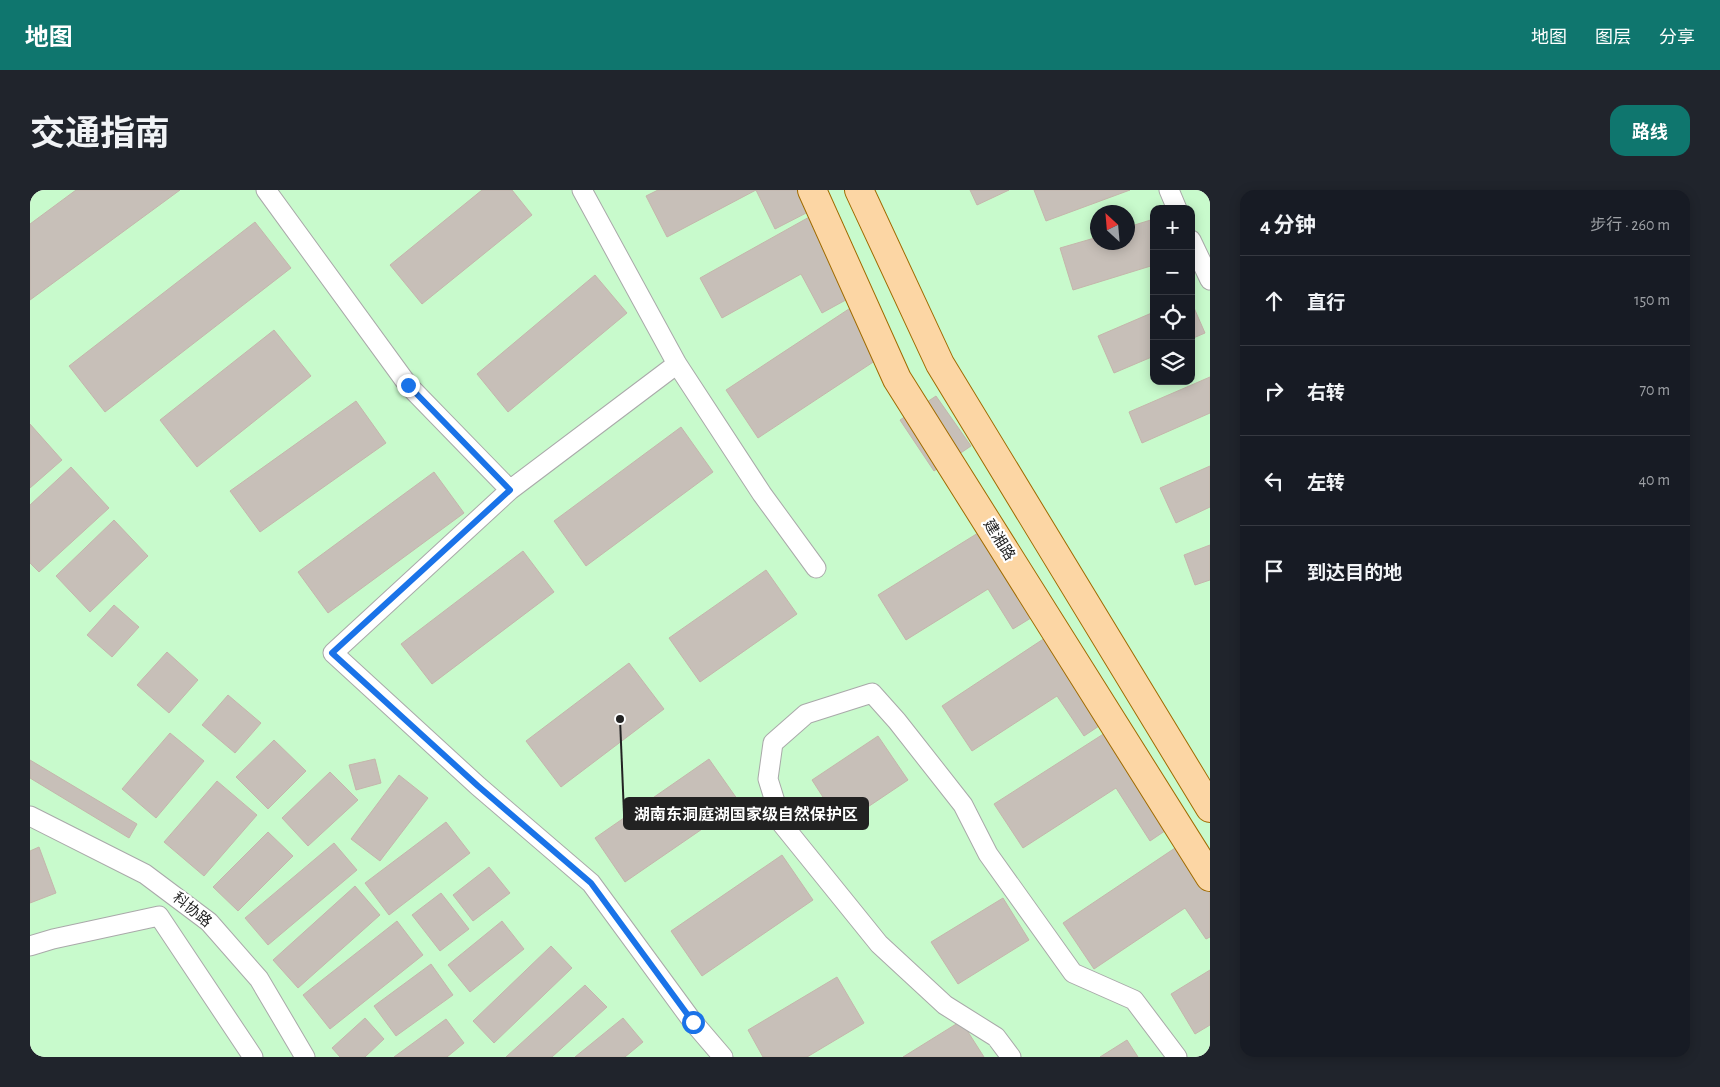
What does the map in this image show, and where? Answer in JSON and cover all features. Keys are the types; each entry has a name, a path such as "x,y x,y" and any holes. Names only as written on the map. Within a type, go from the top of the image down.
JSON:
{"main road":[{"name":"建湘路","path":"812,190 897,379 1210,877"},
{"path":"859,190 940,364 1210,808"}],"street":[{"path":"266,190 408,385 510,490"},
{"path":"582,190 677,364 762,494 816,568"},
{"path":"1169,190 1175,205"},
{"path":"1195,248 1210,280"},
{"path":"677,364 510,490 332,653 478,786 591,883 693,1022 723,1057"},
{"path":"1011,1057 996,1037 945,1005 879,944 782,824 768,779 773,743 806,714 872,693 897,721 963,805 988,854 1072,973 1134,1000 1177,1057"},
{"name":"科协路","path":"30,816 145,874 209,922 259,980 305,1057"},
{"path":"30,946 53,939 159,916 253,1057"}],"green space":[{"path":"30,190 1210,190 1210,1057 30,1057"}],"building":[{"path":"76,190 180,190 30,300 30,224"},
{"path":"482,190 512,190 532,215 422,304 390,265"},
{"path":"658,190 756,190 667,237 646,196"},
{"path":"756,190 804,190 814,209 775,229"},
{"path":"970,190 1009,190 977,205"},
{"path":"1034,190 1130,190 1046,221"},
{"path":"820,211 864,290 822,313 801,274 722,318 700,278"},
{"path":"1150,220 1150,266 1073,290 1060,248 1090,239 1090,250 1135,250 1135,225"},
{"path":"255,222 291,268 105,412 69,366"},
{"path":"595,275 627,313 508,412 477,374"},
{"path":"864,299 896,347 758,438 726,390"},
{"path":"1195,310 1205,333 1195,337"},
{"path":"1150,314 1150,358 1114,373 1098,336"},
{"path":"274,330 311,376 197,467 160,420"},
{"path":"1210,377 1210,413 1142,443 1129,412"},
{"path":"936,396 971,446 934,471 900,420"},
{"path":"356,401 386,443 260,532 230,491"},
{"path":"30,424 62,460 30,488"},
{"path":"681,427 713,472 586,566 554,521"},
{"path":"1210,466 1210,507 1176,523 1160,488"},
{"path":"71,467 109,508 39,572 30,563 30,505"},
{"path":"434,472 464,513 328,613 298,572"},
{"path":"114,520 148,556 90,612 56,576"},
{"path":"999,520 1052,605 1013,629 988,589 906,640 878,595"},
{"path":"1210,545 1210,580 1195,585 1184,555"},
{"path":"523,551 554,592 432,684 401,644"},
{"path":"766,570 797,614 700,682 669,638"},
{"path":"114,605 139,627 112,657 87,635"},
{"path":"1060,628 1117,714 1084,736 1057,696 972,751 942,706"},
{"path":"167,652 198,680 169,713 137,685"},
{"path":"629,663 664,709 561,787 526,741"},
{"path":"228,695 261,723 235,753 202,725"},
{"path":"1119,724 1181,820 1150,841 1116,788 1023,848 994,804"},
{"path":"170,733 204,761 156,818 122,789"},
{"path":"878,736 908,780 841,825 812,780"},
{"path":"274,740 306,771 268,809 236,777"},
{"path":"375,759 381,783 356,790 349,765"},
{"path":"709,759 740,803 625,882 595,838"},
{"path":"30,760 137,824 129,838 30,778"},
{"path":"330,772 358,800 308,846 282,818"},
{"path":"399,775 428,798 380,861 351,839"},
{"path":"217,781 257,815 204,876 164,842"},
{"path":"446,822 470,853 389,915 365,883"},
{"path":"268,832 293,856 238,911 213,887"},
{"path":"1187,840 1210,873 1210,937 1206,939 1185,908 1094,969 1063,923"},
{"path":"334,843 357,870 268,945 245,918"},
{"path":"39,847 56,893 30,903 30,851"},
{"path":"782,855 813,900 702,976 671,931"},
{"path":"489,867 510,893 473,921 453,895"},
{"path":"355,886 380,915 298,988 273,960"},
{"path":"441,893 469,929 440,951 412,915"},
{"path":"1003,898 1029,940 958,984 931,942"},
{"path":"397,921 423,955 330,1029 303,995"},
{"path":"502,921 524,949 470,992 448,965"},
{"path":"551,946 572,968 494,1043 473,1021"},
{"path":"431,964 453,995 396,1036 374,1006"},
{"path":"1210,970 1210,1025 1195,1034 1171,994"},
{"path":"837,977 864,1023 807,1057 763,1057 748,1030"},
{"path":"585,985 607,1007 552,1057 506,1057"},
{"path":"365,1018 384,1039 365,1057 340,1057 332,1048"},
{"path":"623,1018 643,1042 625,1057 575,1057"},
{"path":"446,1019 464,1043 447,1057 394,1057"},
{"path":"961,1021 984,1057 903,1057"},
{"path":"1127,1040 1138,1057 1100,1057"}],"place":[{"name":"湖南东洞庭湖国家级自然保护区","path":"620,719"}],"route":[{"path":"408,385 510,490 332,653 478,786 591,883 693,1022"}]}
